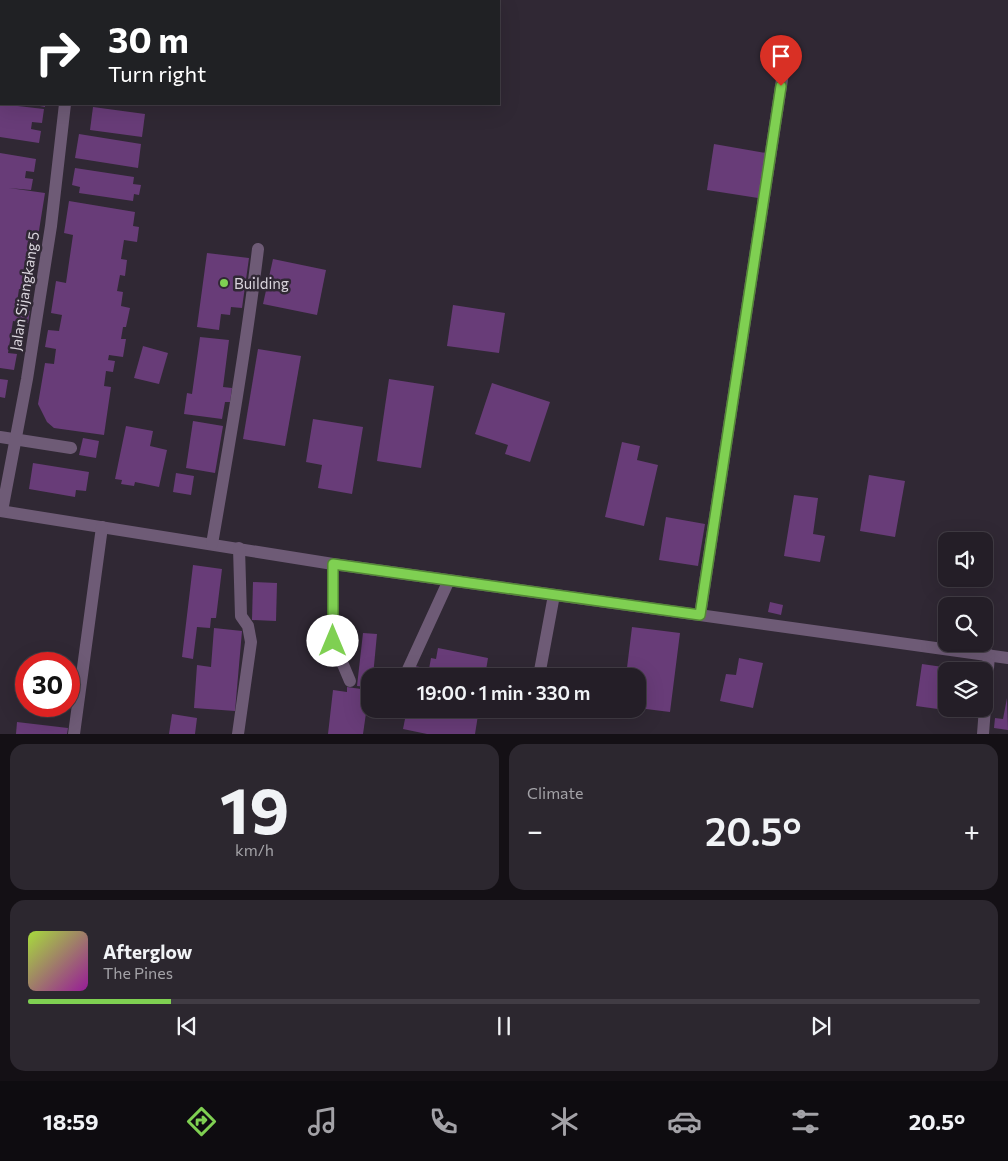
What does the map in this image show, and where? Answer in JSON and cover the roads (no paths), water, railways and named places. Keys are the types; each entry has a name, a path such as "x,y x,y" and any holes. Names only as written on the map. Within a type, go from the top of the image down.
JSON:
{"street":[{"path":"700,615 787,47"},
{"name":"Jalan Sijangkang 5","path":"1,511 16,439 51,226 65,105"},
{"path":"212,544 250,323 258,249"},
{"path":"0,437 71,448"},
{"path":"1,511 333,564 1008,658"},
{"path":"74,734 102,527"},
{"path":"238,734 251,642 248,626 241,616 239,548"},
{"path":"333,564 333,641 350,681"},
{"path":"409,668 449,580"},
{"path":"541,668 554,595"},
{"path":"983,734 989,655"}],"place":[{"name":"Building","path":"224,283"}]}
